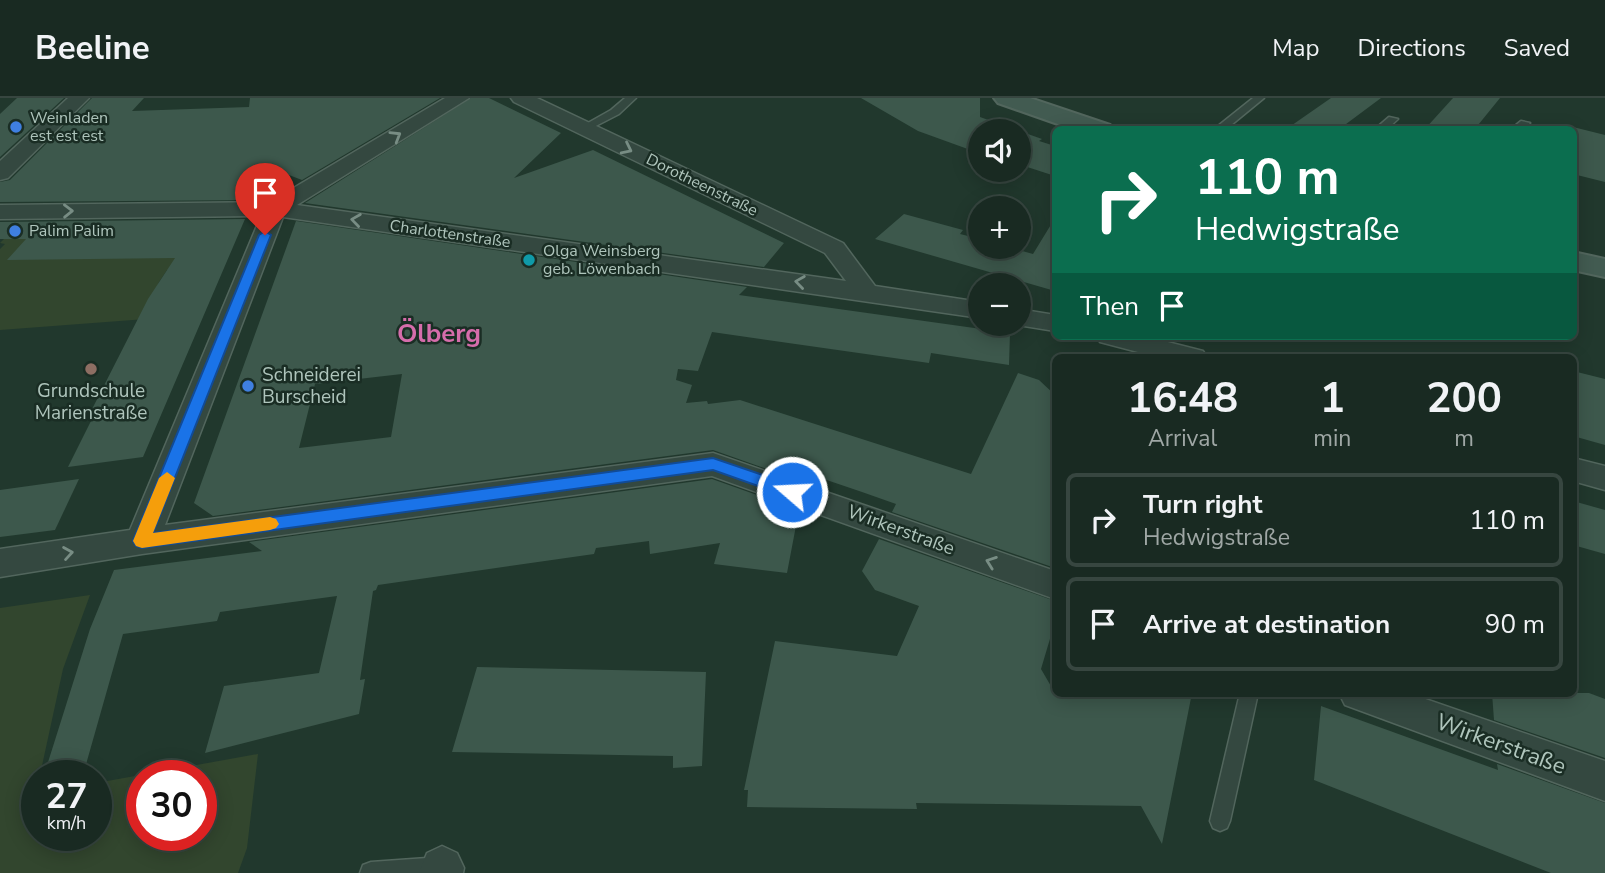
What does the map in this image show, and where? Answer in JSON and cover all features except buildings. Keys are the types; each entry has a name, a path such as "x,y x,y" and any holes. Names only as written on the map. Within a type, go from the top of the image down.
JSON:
{"main road":[{"path":"1006,98 1089,126"},
{"path":"1577,238 1605,243"},
{"path":"1577,262 1605,268"}],"street":[{"path":"0,173 79,98"},
{"path":"142,541 275,209 458,98"},
{"name":"Dorotheenstraße","path":"521,98 834,248 867,292"},
{"name":"Charlottenstraße","path":"0,212 275,209 968,308"},
{"path":"1031,319 1052,323"},
{"path":"1125,340 1181,354"},
{"name":"Wirkerstraße","path":"0,563 142,541 713,464 1052,584"},
{"path":"1577,470 1605,478"},
{"name":"Wirkerstraße","path":"1370,697 1605,782"}],"lane":[{"path":"584,128 615,112 631,98"},
{"path":"1223,126 1259,98"},
{"path":"1384,126 1393,119"},
{"path":"1520,126 1525,122"},
{"path":"1220,821 1248,697"},
{"path":"371,873 442,870"}],"green space":[{"path":"4,239 195,251 174,270 167,270 159,282 146,319 0,330 0,249 5,244 0,243"},
{"path":"90,595 63,669 43,760 21,760 21,851 112,851 112,780 126,778 126,851 217,851 217,761 258,754 247,848 238,873 0,873 0,608"}],"slow traffic":[{"path":"167,478 142,541 270,524"}],"place":[{"name":"Weinladen est est est","path":"16,127"},
{"name":"Palim Palim","path":"15,231"},
{"name":"Olga Weinsberg geb. Löwenbach","path":"529,260"},
{"name":"Grundschule Marienstraße","path":"91,369"},
{"name":"Schneiderei Burscheid","path":"248,386"}],"district":[{"name":"Ölberg","path":"439,333"}],"route":[{"path":"265,235 142,541 713,464 792,492"}]}
